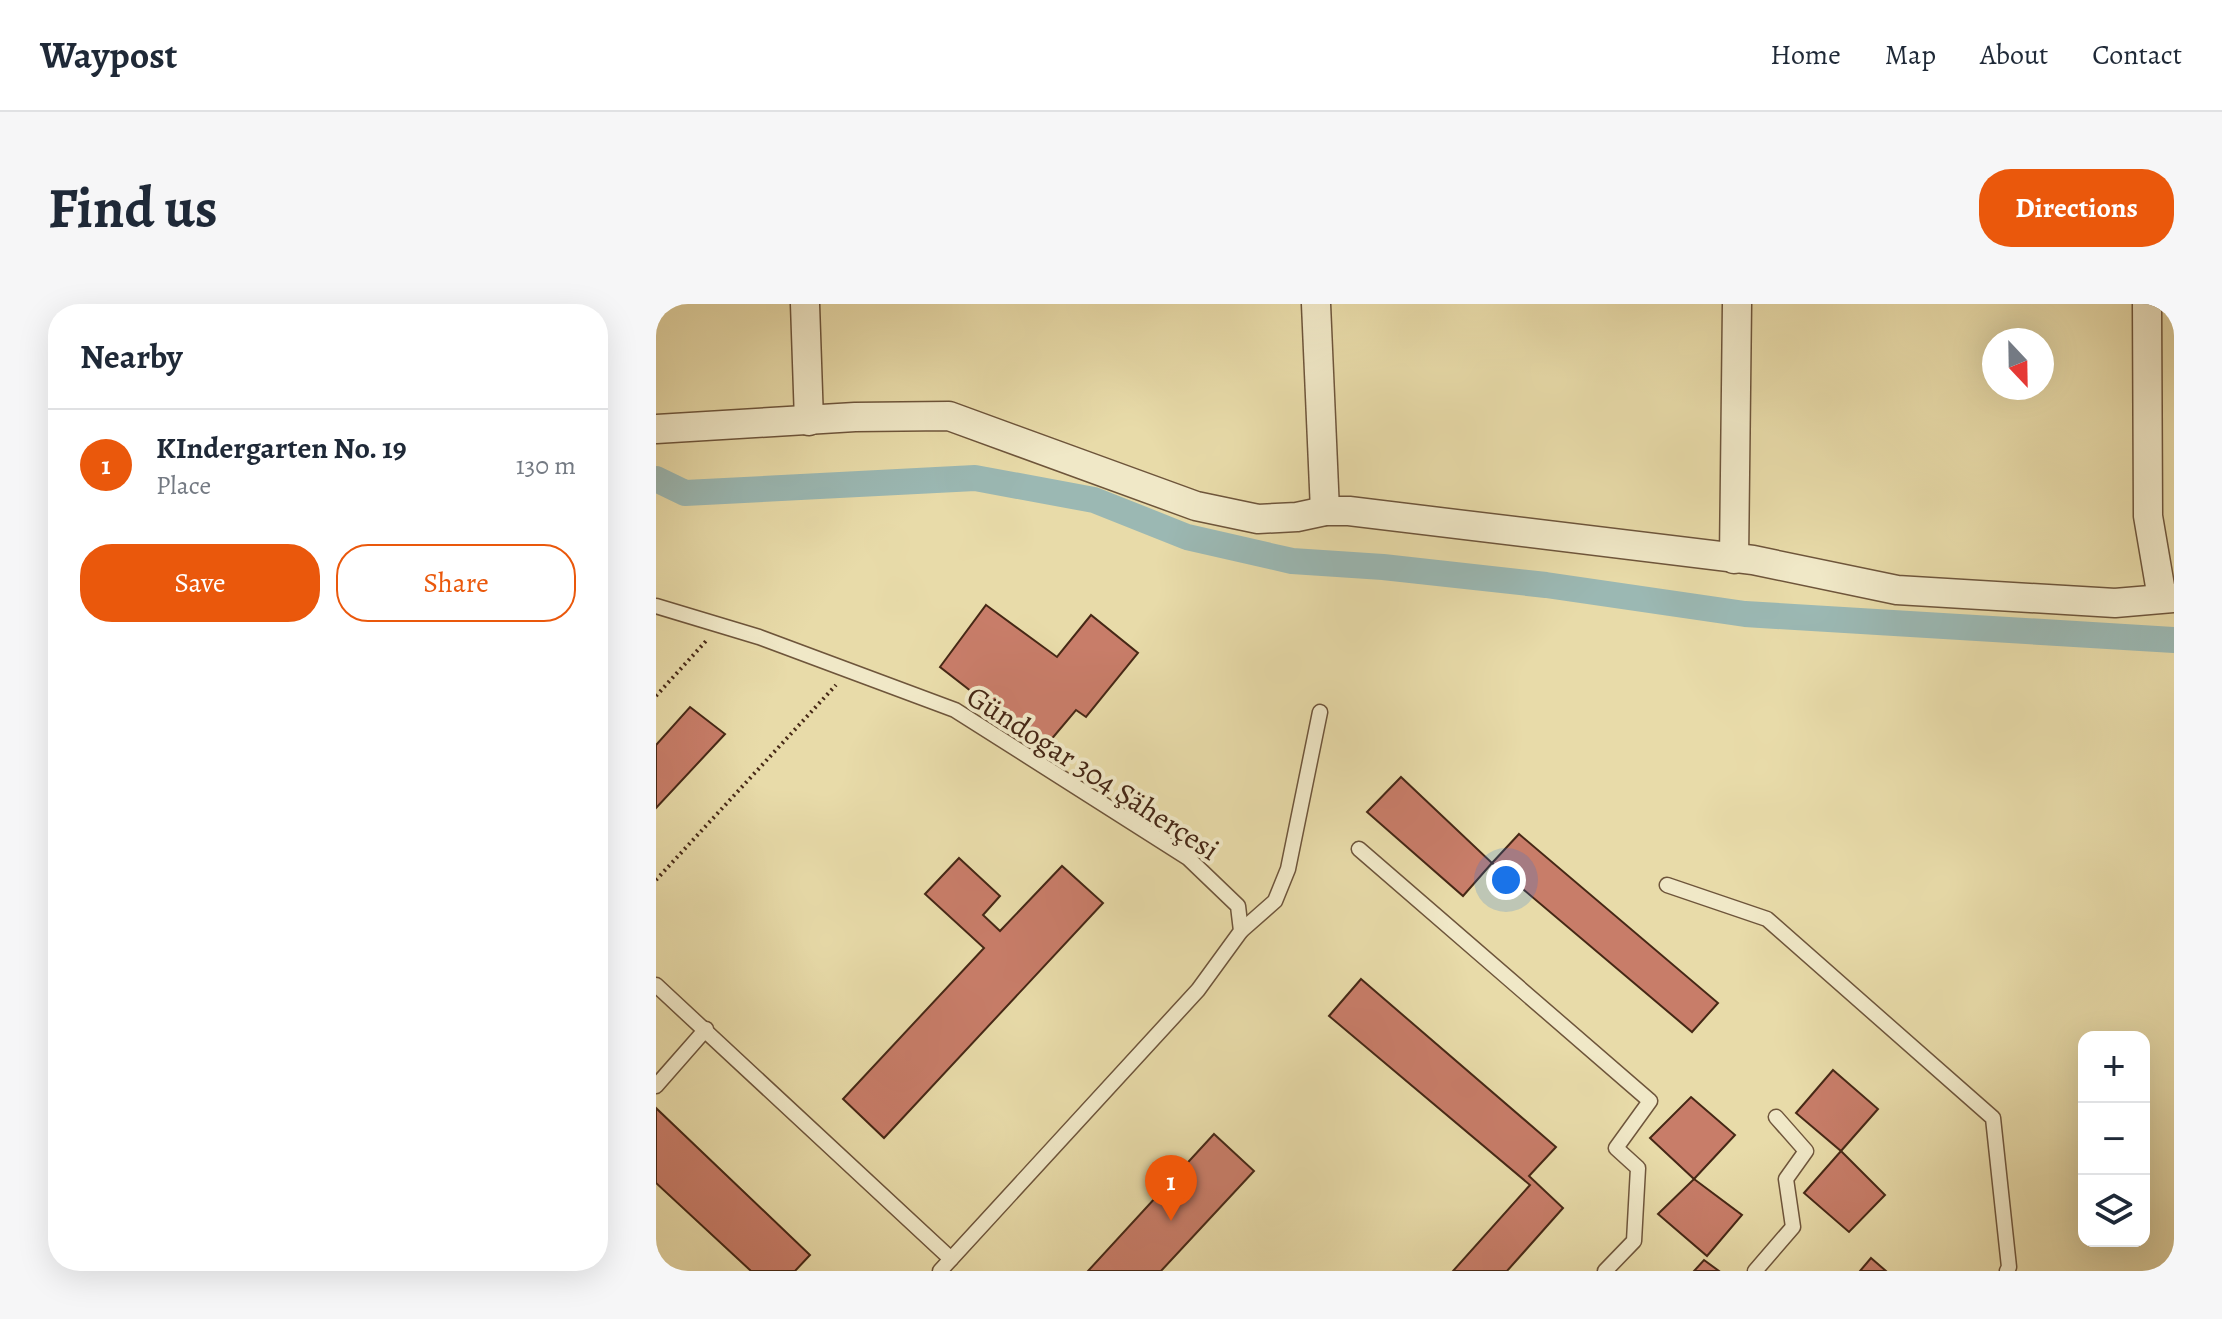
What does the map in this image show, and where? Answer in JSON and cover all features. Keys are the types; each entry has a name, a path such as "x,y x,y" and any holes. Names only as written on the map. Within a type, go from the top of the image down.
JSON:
{"street":[{"path":"805,304 809,421"},
{"path":"1316,304 1325,511"},
{"path":"1734,559 1737,304"},
{"path":"656,429 855,417 949,416 1196,506 1258,519 1349,511 1734,559 1897,590 2115,603 2168,598 2148,516 2147,304"}],"lane":[{"name":"Gündogar 304 Şäherçesi","path":"656,606 850,669 955,710 1188,858 1238,906 1241,931"},
{"path":"940,1271 1198,990 1241,931 1275,901 1288,869 1320,712"},
{"path":"1359,849 1650,1101 1616,1148 1638,1168 1634,1241 1605,1271"},
{"path":"1667,885 1767,919 1993,1118 2007,1271"},
{"path":"656,985 951,1259"},
{"path":"656,1086 706,1029"},
{"path":"1755,1271 1793,1227 1786,1179 1806,1151 1776,1117"}],"path":[{"path":"656,696 720,626"},
{"path":"656,880 850,669"}],"building":[{"path":"986,605 1057,657 1091,615 1138,653 1086,717 1076,710 1044,748 940,667"},
{"path":"690,707 725,734 656,808 656,745"},
{"path":"1401,777 1492,863 1463,896 1367,812"},
{"path":"1519,834 1718,1003 1692,1032 1492,863"},
{"path":"959,858 1000,896 983,915 1000,931 1062,866 1103,903 884,1138 843,1099 984,948 925,894"},
{"path":"1361,979 1556,1147 1529,1176 1563,1208 1507,1271 1453,1271 1530,1185 1329,1016"},
{"path":"1833,1070 1878,1109 1841,1151 1796,1113"},
{"path":"1691,1097 1735,1135 1694,1179 1650,1138"},
{"path":"656,1108 810,1255 795,1271 751,1271 656,1183"},
{"path":"1214,1134 1254,1171 1161,1271 1088,1271"},
{"path":"1841,1151 1885,1195 1849,1232 1804,1193"},
{"path":"1694,1179 1742,1215 1707,1256 1658,1214"},
{"path":"1871,1258 1886,1271 1860,1271"},
{"path":"1704,1260 1719,1271 1694,1271"}],"waterway":[{"path":"656,479 685,493 975,478 1094,500 1187,537 1292,561 1383,567 1546,585 1745,614 2174,640"}],"place":[{"name":"KIndergarten No. 19","path":"1171,1221"}]}
